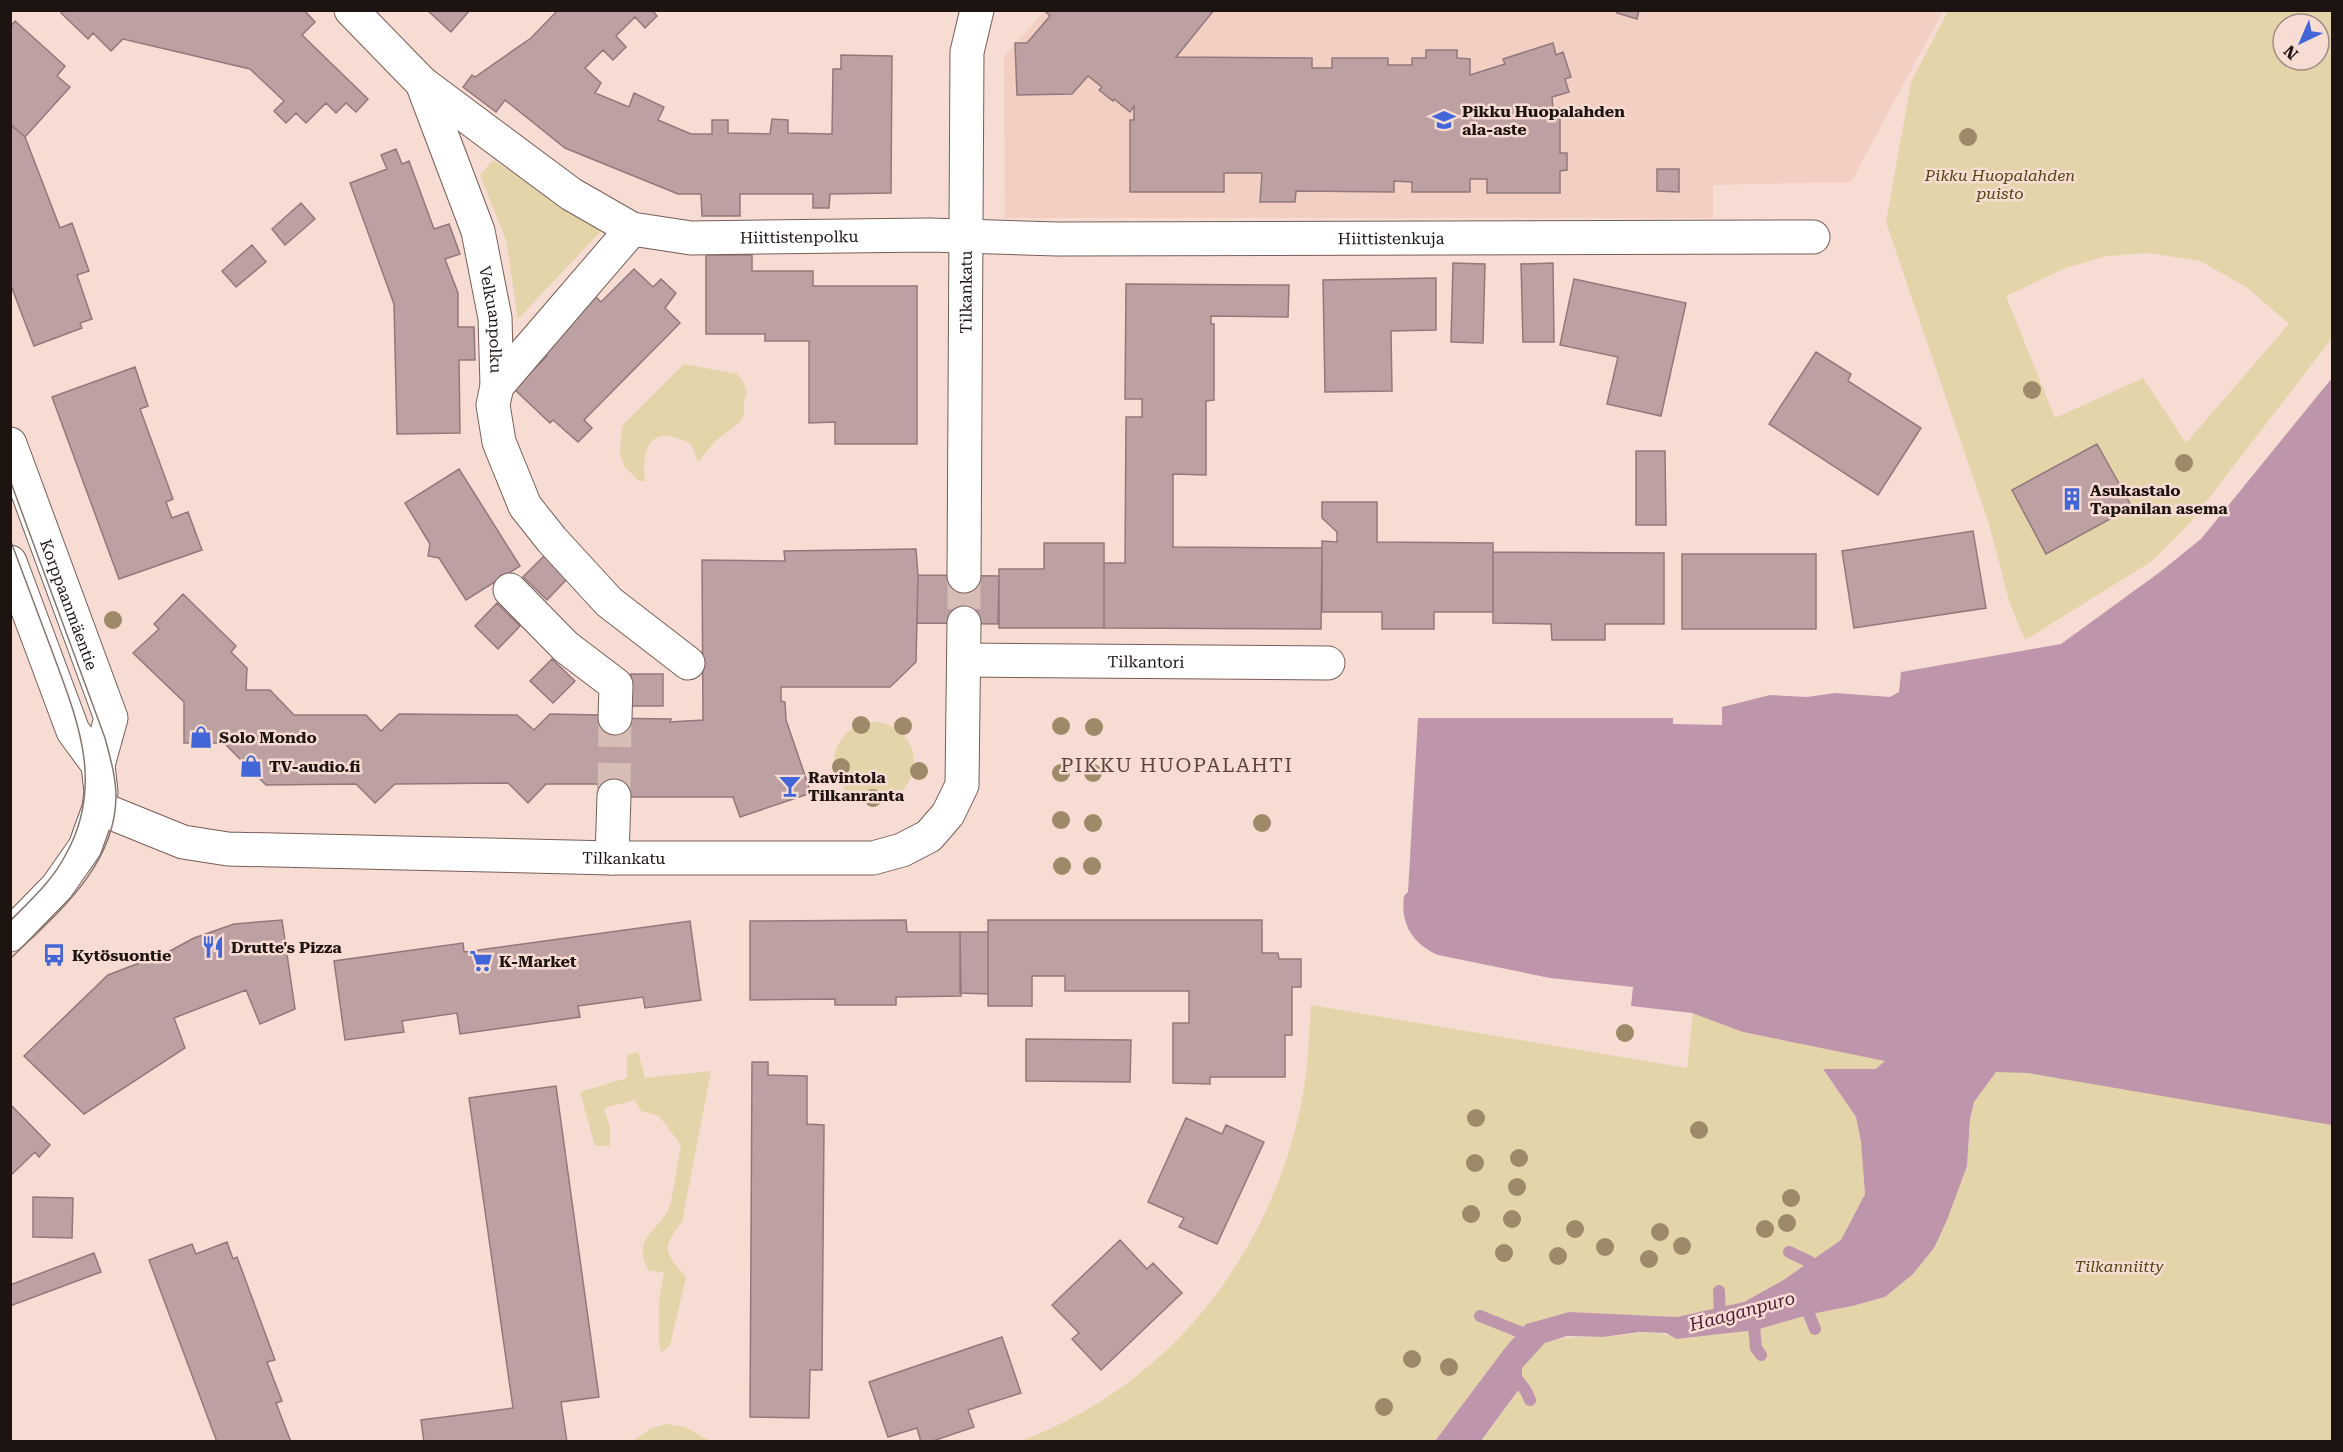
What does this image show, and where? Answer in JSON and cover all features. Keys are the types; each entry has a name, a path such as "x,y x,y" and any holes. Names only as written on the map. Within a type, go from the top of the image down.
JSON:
{"street":[{"name":"Velkuanpolku","path":"351,10 422,83 478,231 495,318 497,386 493,405 500,442 525,506 552,540 609,602 688,663"},
{"name":"Tilkankatu","path":"964,576 968,237 967,52 977,10"},
{"name":"Hiittistenpolku","path":"422,83 571,194 632,229 691,238 930,235 968,237"},
{"path":"497,386 632,229"},
{"name":"Hiittistenkuja","path":"968,237 1813,237"},
{"name":"Korppaanmäentie","path":"10,444 111,718 98,765 101,792 99,808 85,848 66,876 10,935"},
{"path":"10,562 73,731 98,765"},
{"path":"510,590 566,647 616,685 615,718"},
{"name":"Tilkankatu","path":"99,808 183,842 228,849 612,858 873,858 902,850 929,836 948,814 962,785 964,623"},
{"name":"Tilkantori","path":"964,660 1328,663"},
{"path":"612,858 614,796"}],"shaded area":[{"name":"Pikku Huopalahden ala-aste","path":"1044,11 1943,11 1851,182 1713,185 1713,218 1005,218 1004,57"}],"green space":[{"name":"Pikku Huopalahden puisto","path":"1948,11 2332,11 2332,338 2189,524 2152,561 2025,640 2010,604 1989,524 1886,222 1911,82","holes":["2149,253 2200,261 2248,288 2289,324 2186,443 2143,378 2055,418 2006,296 2066,268 2107,256"]},
{"path":"493,160 601,231 518,319 506,240 480,175"},
{"path":"684,364 737,374 747,392 744,415 740,422 715,441 698,462 691,444 678,438 667,436 652,441 645,457 645,481 639,481 624,466 620,453 622,426"},
{"path":"874,722 889,725 902,734 911,747 914,762 911,777 902,790 889,799 874,802 859,799 846,790 837,777 834,762 837,747 846,734 859,725"},
{"path":"1311,1005 1687,1068 1693,1013 1743,1032 1886,1061 1876,1069 1823,1070 1856,1117 1861,1142 1865,1194 1841,1240 1782,1281 1744,1302 1677,1317 1569,1312 1526,1324 1505,1348 1435,1441 1018,1442 1072,1418 1121,1388 1165,1352 1203,1311 1237,1265 1264,1215 1286,1161 1303,1093"},
{"name":"Tilkanniitty","path":"2332,1042 2332,1441 1481,1442 1522,1385 1522,1368 1537,1350 1548,1342 1569,1338 1640,1333 1658,1333 1676,1339 1852,1306 1885,1297 1913,1274 1934,1248 1967,1166 1970,1119 1974,1102 1996,1072 2028,1072"},
{"path":"638,1052 645,1078 711,1071 682,1222 668,1245 673,1262 686,1277 670,1345 661,1353 659,1302 664,1272 649,1271 643,1251 647,1237 663,1218 670,1205 681,1145 659,1116 641,1111 635,1100 604,1108 610,1127 610,1146 595,1146 580,1092 627,1078 627,1055"},
{"path":"666,1424 685,1427 710,1441 633,1441 650,1429"}],"water":[{"name":"Haaganpuro","path":"2332,378 2332,1125 2028,1073 1996,1072 1974,1102 1970,1119 1967,1166 1934,1248 1913,1274 1885,1297 1811,1314 1756,1330 1676,1339 1666,1333 1640,1332 1603,1337 1567,1336 1545,1343 1522,1368 1522,1385 1481,1441 1435,1441 1505,1348 1526,1324 1569,1312 1677,1317 1744,1302 1782,1281 1841,1240 1865,1194 1861,1142 1856,1117 1823,1069 1876,1069 1885,1061 1743,1032 1692,1013 1631,1006 1633,987 1550,978 1438,955 1422,945 1415,939 1406,924 1403,906 1404,896 1408,892 1418,718 1673,718 1673,724 1722,725 1722,707 1770,695 1807,697 1835,693 1890,697 1899,692 1901,672 2061,644 2201,539"}],"building":[{"path":"63,10 304,10 315,22 302,35 368,99 356,112 346,103 336,113 326,103 306,123 296,113 286,123 274,111 284,101 250,69 123,39 111,51 93,33 88,39 61,13"},
{"path":"427,10 470,10 451,32"},
{"path":"558,10 652,10 657,16 645,28 635,17 616,36 626,47 613,60 603,50 585,68 601,83 595,93 629,107 634,93 664,107 658,120 691,134 712,134 712,120 728,120 728,133 770,134 772,119 788,120 788,133 832,134 833,69 841,69 841,55 892,56 891,193 830,194 829,208 813,208 813,194 740,194 740,216 702,216 701,194 678,194 565,148 505,100 496,112 463,87 472,75 475,77 531,38"},
{"path":"1044,10 1214,10 1176,57 1312,58 1312,68 1332,68 1332,58 1388,58 1388,65 1412,65 1412,58 1426,58 1426,50 1457,50 1457,58 1470,59 1470,75 1505,64 1503,59 1553,43 1556,55 1563,52 1571,77 1565,79 1569,92 1552,97 1553,108 1560,108 1560,153 1567,153 1567,170 1560,171 1560,193 1487,193 1487,179 1470,179 1470,192 1412,192 1412,182 1394,181 1394,192 1296,191 1295,202 1260,202 1262,173 1224,173 1224,192 1130,192 1130,120 1134,120 1134,106 1130,112 1114,99 1113,101 1099,90 1102,87 1088,76 1072,94 1017,95 1015,43 1027,43 1050,16"},
{"path":"1618,10 1639,10 1637,19 1617,13"},
{"path":"15,21 65,66 57,76 70,87 25,137 10,124 10,27"},
{"path":"10,124 25,137 60,228 72,223 89,271 77,275 92,319 80,323 82,328 34,346 10,283"},
{"path":"396,149 402,164 409,161 434,229 449,224 460,254 445,259 458,293 458,327 474,327 475,360 459,360 460,433 397,434 394,304 350,183 387,169 381,155"},
{"path":"1657,169 1679,169 1679,192 1657,191"},
{"path":"301,203 315,219 285,245 272,229"},
{"path":"252,245 266,262 236,287 222,271"},
{"path":"706,255 752,255 752,271 813,271 813,286 917,286 917,444 835,444 835,422 809,423 809,341 765,341 765,334 706,334"},
{"path":"1453,263 1485,264 1483,343 1451,342"},
{"path":"1553,263 1554,342 1523,342 1521,264"},
{"path":"634,269 653,287 661,279 676,293 665,308 680,323 584,420 592,428 578,442 553,420 550,423 514,389 547,356 541,351 595,296 601,302"},
{"path":"1436,278 1436,330 1391,331 1392,391 1325,392 1323,280"},
{"path":"1574,279 1686,303 1661,416 1607,404 1618,357 1560,345"},
{"path":"1126,284 1289,285 1288,317 1211,316 1211,324 1214,324 1214,400 1206,401 1206,475 1173,474 1173,547 1322,548 1321,629 1104,628 1104,563 1125,563 1126,417 1142,417 1142,399 1125,399"},
{"path":"1816,352 1851,374 1848,381 1921,428 1878,495 1769,424"},
{"path":"135,367 148,406 140,409 173,499 166,502 172,518 188,512 202,550 119,579 52,397"},
{"name":"Asukastalo Tapanilan asema","path":"2097,444 2132,507 2046,554 2012,490"},
{"path":"1636,451 1665,451 1666,525 1636,525"},
{"path":"459,469 520,566 466,600 439,558 428,556 430,544 405,503"},
{"path":"1322,502 1377,502 1377,542 1493,543 1493,612 1434,612 1434,629 1382,629 1382,612 1322,612 1322,541 1337,542 1337,532 1322,518"},
{"path":"1973,531 1986,608 1854,628 1842,551"},
{"path":"1044,543 1104,543 1104,628 999,628 999,569 1044,569"},
{"path":"916,549 918,575 916,662 890,687 781,687 781,701 785,702 786,720 811,793 740,817 733,797 599,797 598,784 546,784 528,803 508,783 395,784 375,803 356,784 266,785 224,743 184,743 184,702 133,653 159,629 154,624 183,594 236,646 231,652 247,668 246,690 270,690 294,715 366,715 381,731 399,714 517,715 534,730 550,714 599,715 599,718 671,719 670,722 703,720 702,560 785,561 784,551"},
{"path":"1493,552 1664,553 1664,624 1605,624 1605,640 1552,640 1551,624 1493,623"},
{"path":"1682,554 1816,554 1816,629 1682,629"},
{"path":"545,555 568,578 547,600 523,577"},
{"path":"918,575 999,576 998,624 917,623"},
{"path":"497,603 520,626 498,649 475,626"},
{"path":"552,659 575,681 553,703 530,681"},
{"path":"631,674 663,674 663,706 631,706"},
{"path":"282,920 295,1009 260,1024 246,990 174,1018 185,1048 84,1114 24,1056 108,975 168,952 194,938 234,924"},
{"path":"906,920 907,932 960,932 961,996 896,997 896,1005 835,1005 835,999 750,1000 750,921"},
{"path":"988,920 1262,920 1262,953 1278,953 1279,959 1301,959 1301,987 1292,987 1292,1035 1285,1035 1285,1077 1210,1077 1210,1084 1173,1083 1173,1023 1189,1023 1189,991 1065,991 1065,976 1032,976 1032,1006 988,1006"},
{"path":"690,921 701,1000 645,1008 643,997 578,1006 580,1017 460,1034 457,1013 402,1021 404,1032 345,1040 334,961 463,943 464,952"},
{"path":"960,932 988,932 988,994 960,993"},
{"path":"1026,1039 1131,1040 1130,1082 1026,1081"},
{"path":"752,1062 768,1062 768,1075 807,1076 807,1124 824,1125 822,1370 810,1370 809,1418 750,1417"},
{"path":"556,1086 599,1397 561,1402 567,1442 424,1442 421,1420 513,1408 469,1098"},
{"path":"10,1104 50,1145 39,1157 35,1152 10,1176"},
{"path":"1186,1118 1222,1134 1226,1125 1264,1142 1217,1244 1179,1227 1184,1218 1148,1202"},
{"path":"33,1197 73,1198 72,1238 33,1237"},
{"path":"1120,1240 1147,1269 1153,1263 1182,1293 1101,1370 1072,1339 1079,1333 1052,1305"},
{"path":"227,1242 233,1259 237,1257 275,1360 267,1362 282,1401 276,1403 291,1442 217,1442 149,1260 192,1244 196,1254"},
{"path":"94,1253 101,1272 10,1306 10,1285"},
{"path":"1002,1337 1021,1393 968,1410 974,1427 930,1442 921,1442 917,1428 888,1437 869,1382"}],"waterway":[{"path":"1789,1252 1810,1262 1819,1273"},
{"name":"Haaganpuro","path":"1719,1291 1720,1318"},
{"name":"Haaganpuro","path":"1804,1302 1815,1329"},
{"path":"1480,1316 1520,1332 1528,1342"},
{"name":"Haaganpuro","path":"1753,1316 1756,1348 1761,1355"},
{"path":"1513,1374 1530,1400"}],"tunnel":[{"path":"964,576 964,623"},
{"path":"614,796 615,718"}],"tram line":[{"path":"10,480 105,738 116,790 113,822 105,846 94,867 80,887 46,925 10,959"},
{"path":"10,539 78,727 85,777 84,802 78,828 66,854 48,881 10,921"}],"place":[{"name":"Pikku Huopalahden ala-aste","path":"1444,120"},
{"name":"Asukastalo Tapanilan asema","path":"2072,499"},
{"name":"Solo Mondo","path":"201,737"},
{"name":"TV-audio.fi","path":"251,766"},
{"name":"Ravintola Tilkanranta","path":"790,786"},
{"name":"Drutte's Pizza","path":"213,947"},
{"name":"Kytösuontie","path":"54,955"},
{"name":"K-Market","path":"481,961"}],"district":[{"name":"PIKKU HUOPALAHTI","path":"1177,765"}]}
